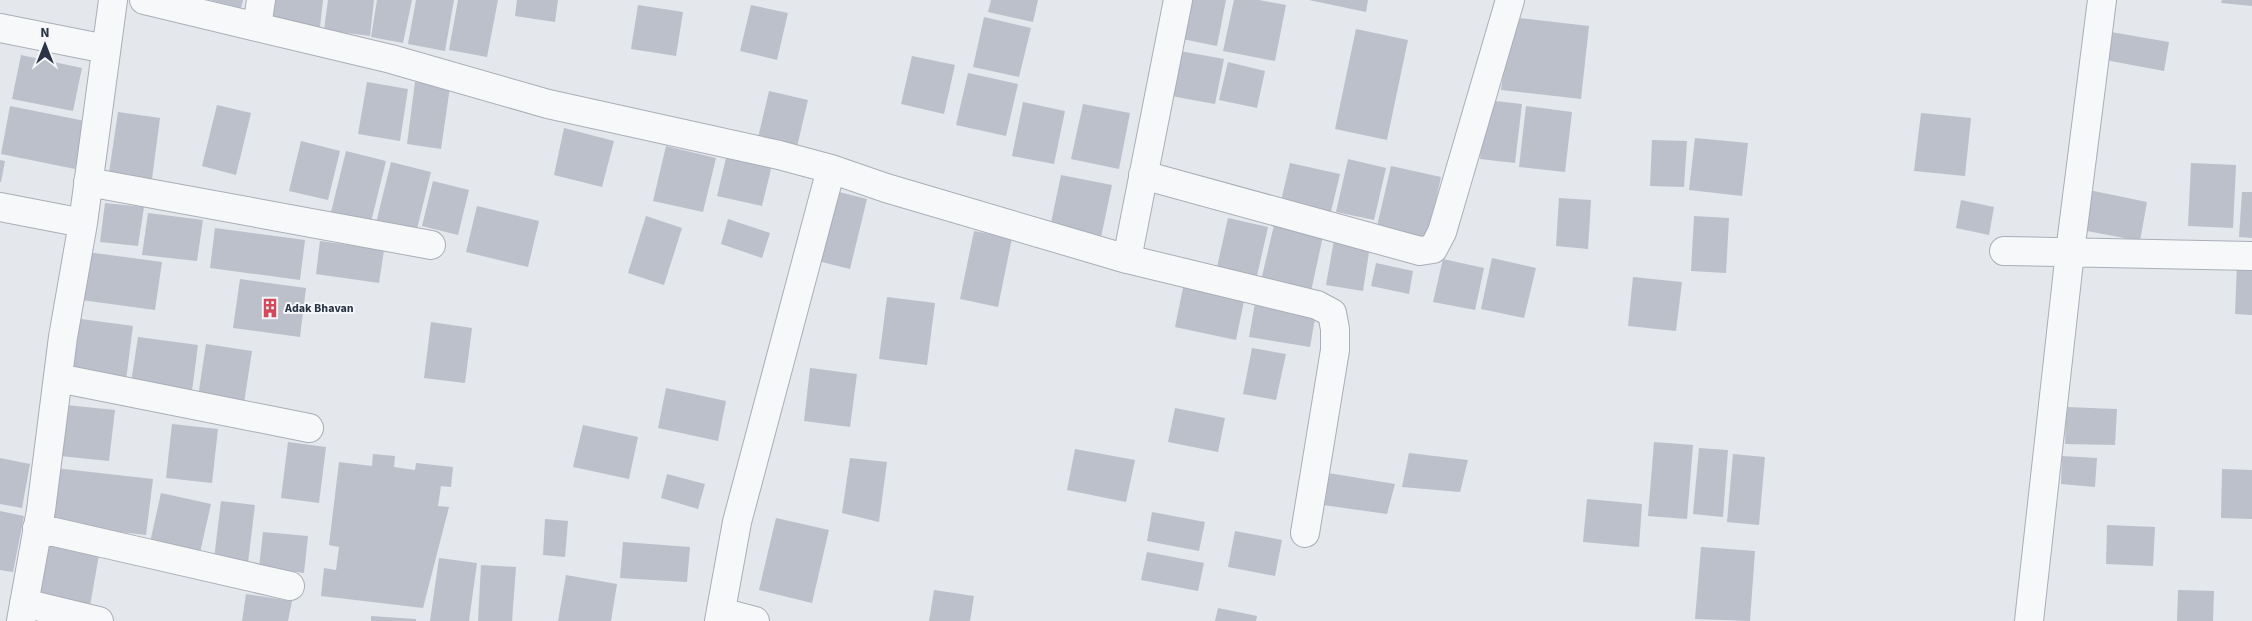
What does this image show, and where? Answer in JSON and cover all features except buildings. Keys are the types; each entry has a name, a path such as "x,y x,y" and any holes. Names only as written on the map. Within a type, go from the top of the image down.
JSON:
{"street":[{"path":"99,621 23,612 37,528 64,329 83,223 114,0"},
{"path":"144,0 391,59 548,104 779,155 1127,259 1316,305 1332,313 1335,329 1335,350 1305,533"},
{"path":"257,27 261,0"},
{"path":"1127,259 1178,0"},
{"path":"1143,175 1420,251 1433,249 1442,232 1510,0"},
{"path":"2029,621 2070,252 2102,0"},
{"path":"0,28 106,49"},
{"path":"755,621 720,616 738,522 831,169"},
{"path":"88,182 431,245"},
{"path":"0,206 83,223"},
{"path":"2004,251 2252,256"},
{"path":"58,378 309,428"},
{"path":"37,528 290,586"}],"place":[{"name":"Adak Bhavan","path":"270,308"}]}
